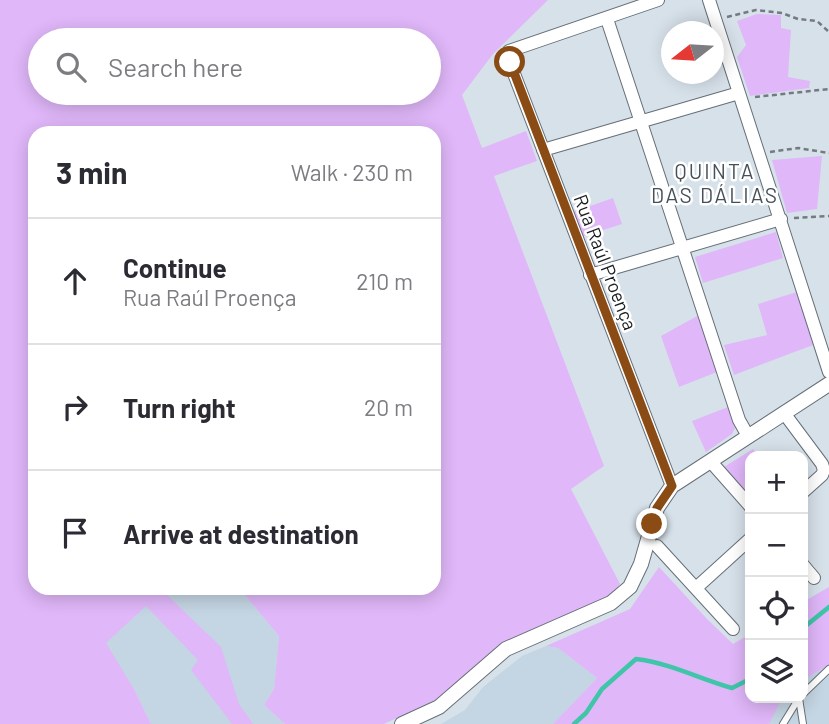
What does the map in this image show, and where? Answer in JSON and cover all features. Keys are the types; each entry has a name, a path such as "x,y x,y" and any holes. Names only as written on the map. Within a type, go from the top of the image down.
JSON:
{"street":[{"path":"658,0 607,19 739,420 748,436"},
{"path":"709,0 829,372"},
{"name":"Rua Raúl Proença","path":"607,19 509,51 508,58 672,486"},
{"path":"543,150 640,120 741,96"},
{"path":"590,275 781,219"},
{"path":"402,724 439,708 506,649 611,603 631,586 641,564 657,508 672,486 712,463 748,436 829,384"},
{"path":"784,413 824,470 808,488"},
{"path":"712,463 745,500"},
{"path":"696,588 745,544"},
{"path":"657,546 733,629"},
{"path":"808,571 814,578"}],"lane":[{"path":"808,690 829,670"},
{"path":"783,724 796,703"},
{"path":"801,703 803,724"}],"path":[{"path":"715,20 756,10 817,21 829,32"},
{"path":"741,96 829,89"},
{"path":"759,153 798,148 829,153"},
{"path":"781,219 829,216"}],"shaded area":[{"path":"0,0 548,0 493,54 462,95 482,148 526,131 537,161 494,176 604,466 571,489 620,584 612,594 498,647 437,699 384,724 285,724 264,705 274,689 279,636 245,595 441,595 441,126 28,126 28,595 167,595 221,647 239,704 253,724 232,724 191,670 198,660 146,606 106,643 134,689 151,724 0,724"},
{"path":"757,14 781,15 781,28 791,30 788,77 810,81 809,88 750,96 737,57 746,45 737,21"},
{"path":"822,156 817,209 787,213 772,160"},
{"path":"613,198 622,224 581,237 573,212"},
{"path":"776,232 783,258 703,283 695,257"},
{"path":"797,292 813,345 734,375 724,345 767,335 758,304"},
{"path":"699,315 717,372 679,387 661,336"},
{"path":"728,407 735,428 732,434 706,452 692,421"},
{"path":"745,454 745,490 724,467"},
{"path":"659,567 733,644 745,637 745,703 780,703 769,724 553,724 597,678 558,648 546,646 630,609"},
{"path":"829,587 829,665 808,677 808,640 808,599"},
{"path":"157,595 245,595 279,636 274,689 264,705 285,724 151,724 134,689 105,643"},
{"path":"546,646 558,648 597,678 553,724 441,724 465,710 483,687 522,656"},
{"path":"829,665 829,724 612,724 745,703 808,703 808,677"}],"waterway":[{"path":"808,624 829,607"},
{"path":"574,724 586,713 602,689 636,659 732,688 745,682"}],"district":[{"name":"QUINTA DAS DÁLIAS","path":"715,182"}],"route":[{"path":"510,62 672,486 657,508 652,524"}]}
